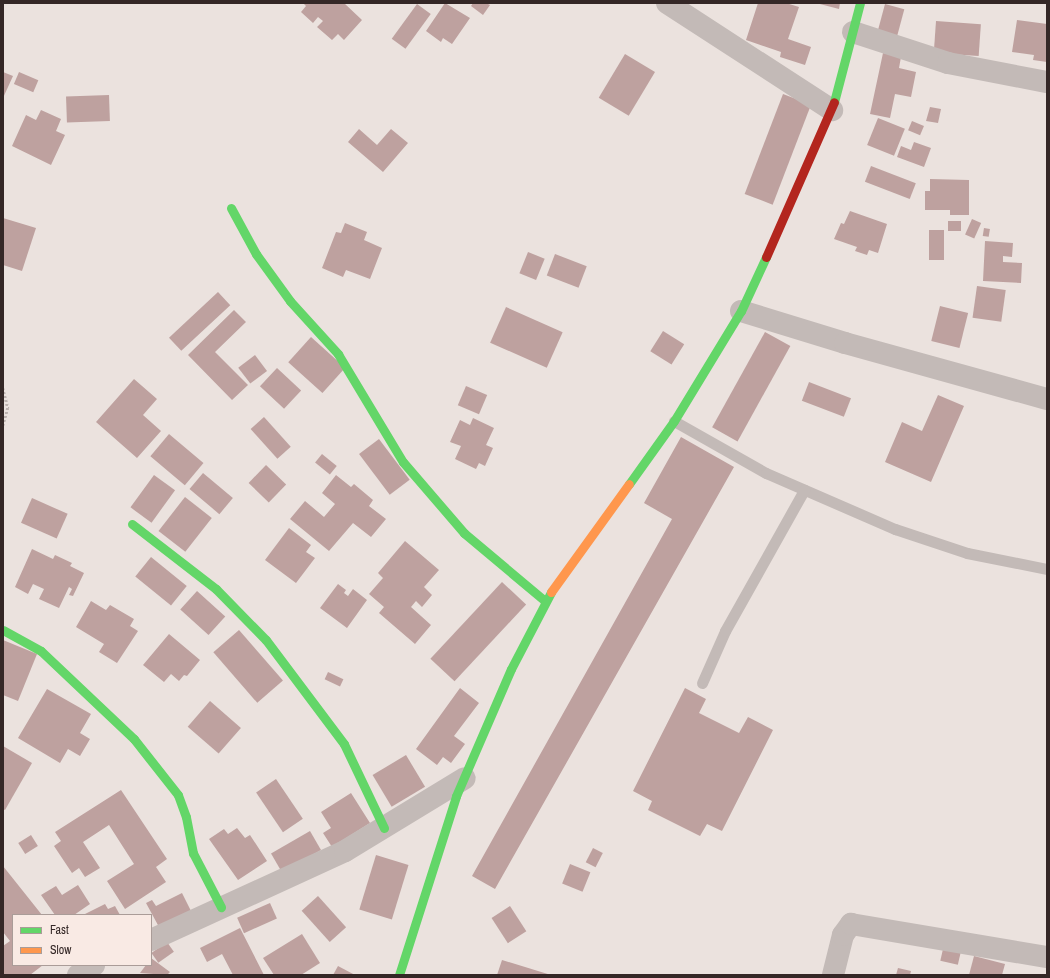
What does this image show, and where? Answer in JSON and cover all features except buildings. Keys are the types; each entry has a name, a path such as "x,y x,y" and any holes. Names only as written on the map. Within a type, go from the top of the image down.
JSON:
{"street":[{"path":"667,3 832,110"},
{"path":"398,975 456,796 511,669 545,601 674,421 740,311 832,110 860,3"},
{"path":"853,32 948,63 1047,82"},
{"path":"231,208 256,254 286,295 338,354 403,462 464,533 545,601"},
{"path":"740,311 845,343 1047,399"},
{"path":"132,524 216,589 266,640 344,744 384,828"},
{"path":"3,630 41,651 139,745 178,795 186,817 193,854 221,907"},
{"path":"152,940 345,851 465,778"},
{"path":"833,975 843,935 851,924 1047,957"},
{"path":"78,975 92,966"}],"lane":[{"path":"674,421 766,473 895,529 953,548 1047,569"},
{"path":"702,683 725,631 804,490"}],"path":[{"path":"3,388 8,408 3,425"}],"traffic: fast":[{"path":"834,102 860,3"},
{"path":"231,208 256,254 290,301 338,354 403,462 464,533 545,601"},
{"path":"629,484 674,421 741,311 766,257"},
{"path":"132,524 216,589 266,640 344,744 384,828"},
{"path":"399,975 456,796 511,669 551,592"},
{"path":"3,630 41,651 134,739 178,795 186,817 193,853 221,907"}],"traffic: slow":[{"path":"551,592 629,484"}],"traffic: jam":[{"path":"766,257 834,102"}]}
